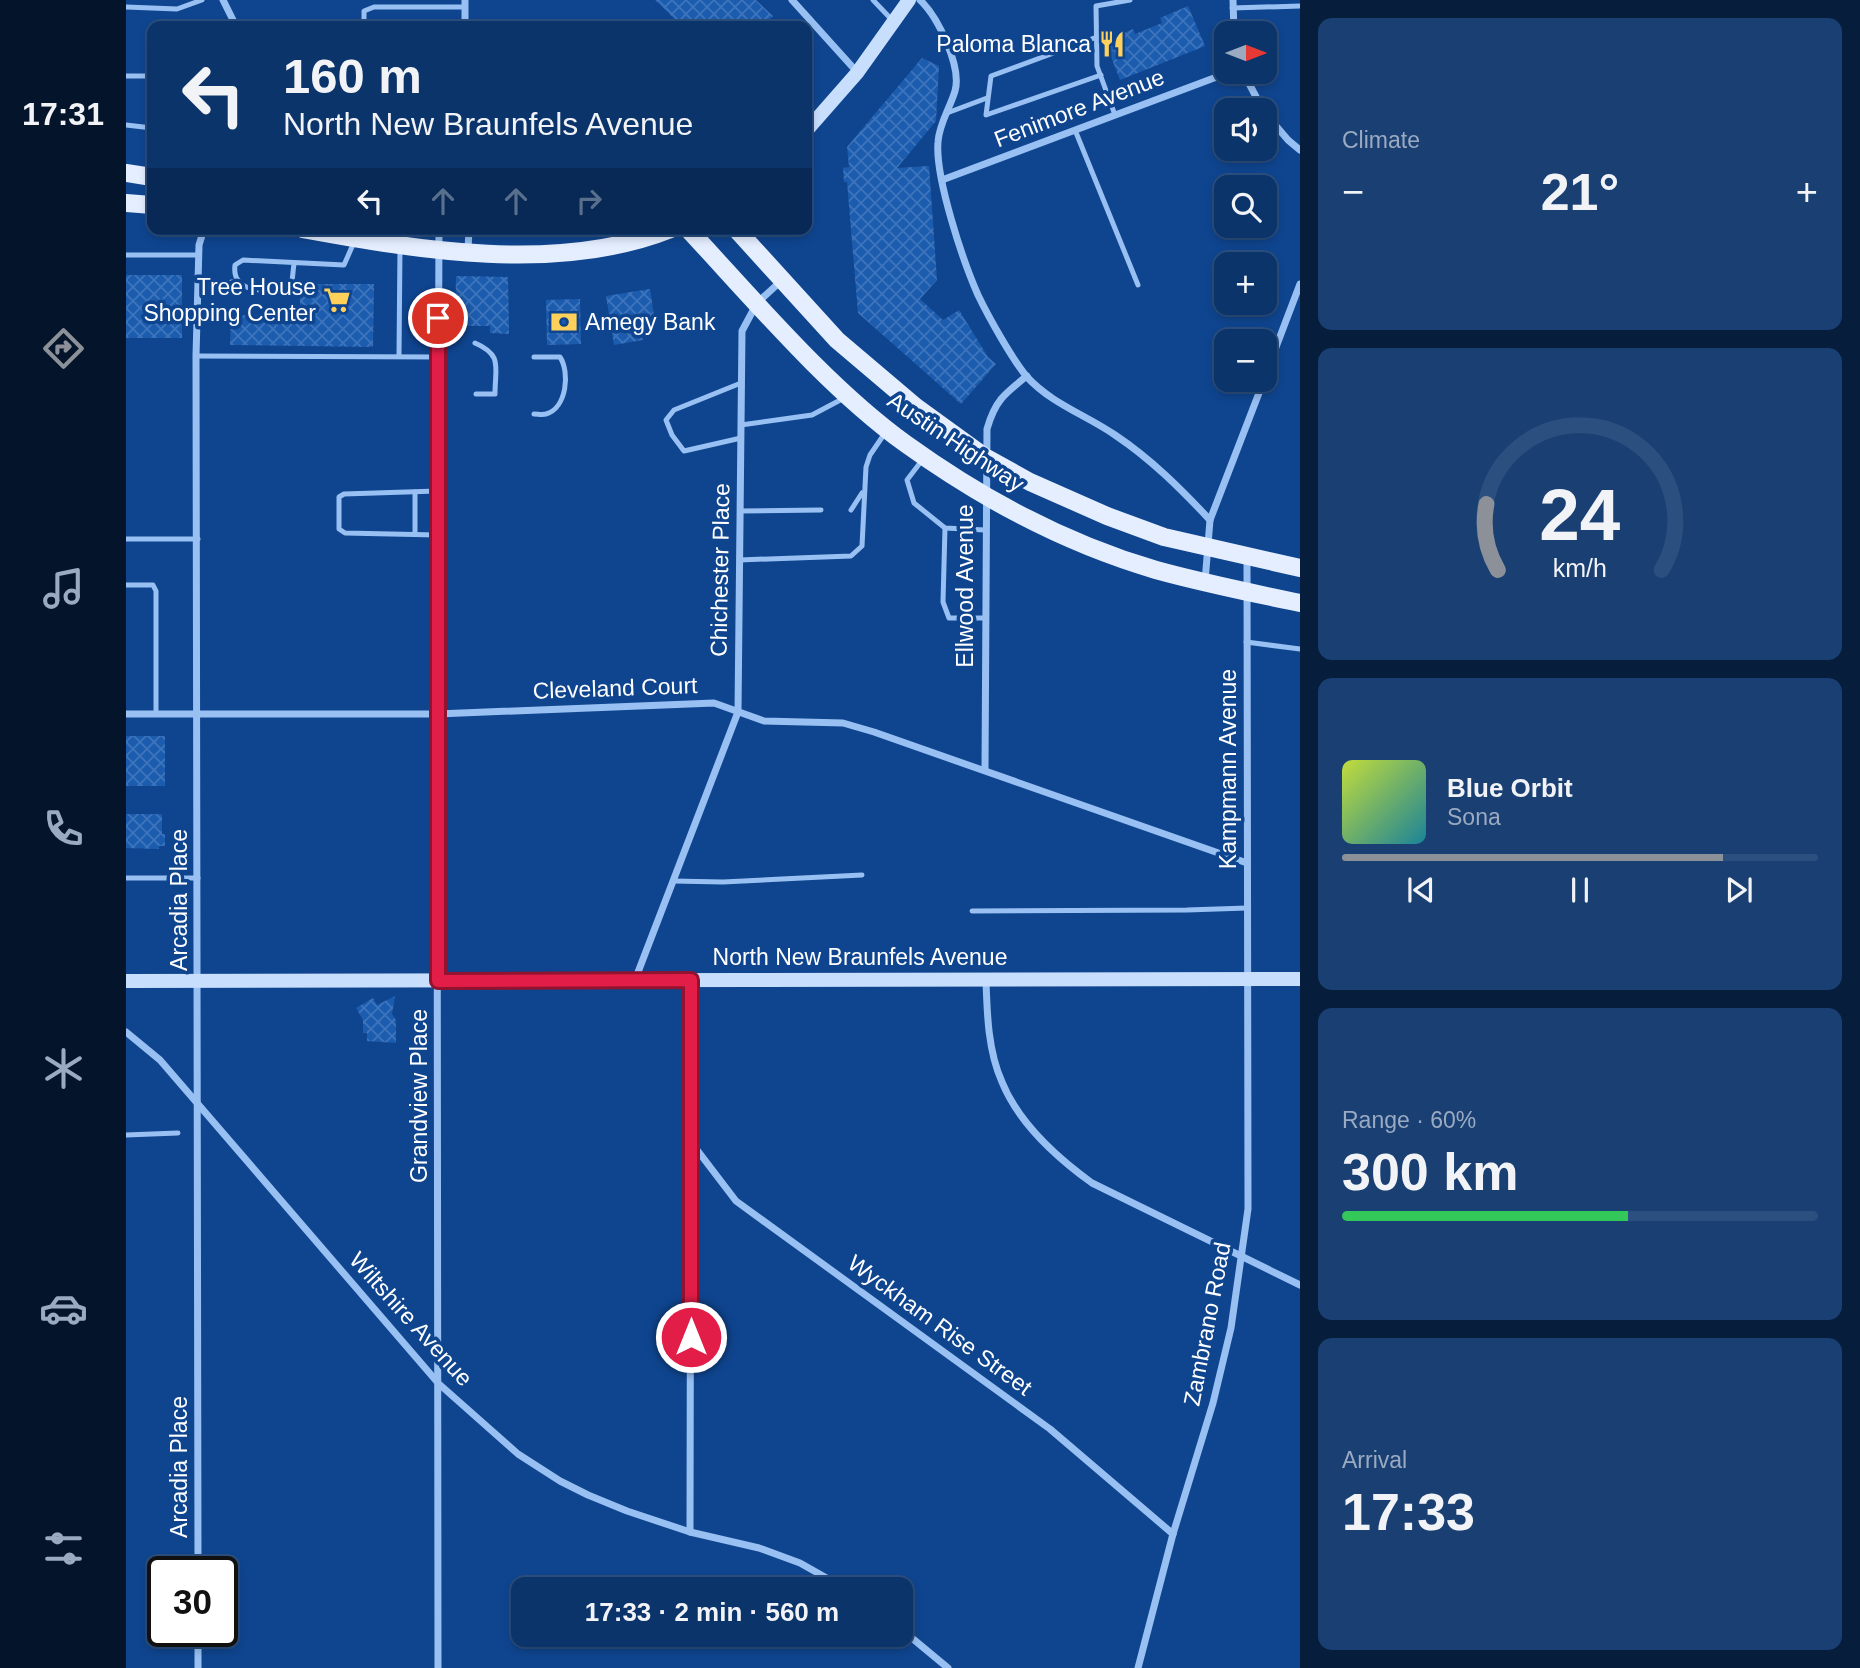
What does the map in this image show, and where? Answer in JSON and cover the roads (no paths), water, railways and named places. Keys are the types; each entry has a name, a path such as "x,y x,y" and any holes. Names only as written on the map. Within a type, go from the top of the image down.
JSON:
{"main road":[{"path":"126,173 147,176"},
{"path":"126,203 147,205"},
{"path":"342,235 437,249 520,254 572,252 643,240 656,235"},
{"name":"Austin Highway","path":"694,235 848,395 925,457 985,495 1014,512 1095,548 1154,569 1300,603"},
{"name":"Austin Highway","path":"741,235 837,340 877,376 985,457 1030,482 1107,516 1164,537 1247,558 1300,566"}],"street":[{"path":"223,0 234,21"},
{"path":"792,0 811,21"},
{"path":"812,124 857,73 909,0"},
{"path":"920,0 936,22 956,65 956,89 945,114 938,141 942,180 964,259 979,296 1027,376 1056,403 1114,435 1141,454 1210,520"},
{"path":"812,22 857,73"},
{"name":"Fenimore Avenue","path":"942,180 1214,78"},
{"path":"1277,127 1300,150"},
{"name":"Arcadia Place","path":"198,1556 197,356 198,255 203,235"},
{"name":"Grandview Place","path":"438,235 438,1668"},
{"path":"468,251 469,235"},
{"name":"Chichester Place","path":"635,980 738,712 742,331 757,303 781,281"},
{"path":"1277,344 1300,285"},
{"name":"Ellwood Avenue","path":"985,770 987,429 993,408 1027,376"},
{"path":"1205,582 1210,520 1259,392"},
{"name":"Kampmann Avenue","path":"1247,558 1248,979"},
{"name":"Cleveland Court","path":"126,714 437,714 714,703 764,721 843,723 1247,863"},
{"path":"986,979 990,1036 1000,1080 1014,1107 1066,1164 1091,1183 1300,1285"},
{"name":"Zambrano Road","path":"1138,1668 1173,1534 1213,1403 1231,1328 1248,1209 1248,979"},
{"name":"North New Braunfels Avenue","path":"126,981 1300,979"},
{"path":"690,1532 691,980"},
{"name":"Wiltshire Avenue","path":"126,1032 160,1060 439,1384 518,1454 560,1481 627,1511 690,1532 750,1545 800,1563 825,1577"},
{"name":"Wyckham Rise Street","path":"691,1142 736,1201 1050,1429 1173,1534"},
{"path":"913,1639 948,1668"},
{"path":"198,1647 198,1668"}],"lane":[{"path":"126,7 177,9 202,0"},
{"path":"873,0 894,22"},
{"path":"1115,115 1097,66 1096,3 1130,0"},
{"path":"364,21 365,11 374,7 465,4"},
{"path":"1233,4 1300,6"},
{"path":"1097,37 991,76 986,115 1101,75"},
{"path":"126,76 147,76"},
{"path":"945,114 987,99"},
{"path":"126,125 147,127"},
{"path":"1076,130 1138,285"},
{"path":"294,262 291,291 246,288 237,281 235,265 243,260 294,262 344,265 356,237"},
{"path":"399,356 400,244"},
{"path":"126,255 198,255"},
{"path":"198,289 237,281"},
{"path":"475,343 488,349 495,357 495,394 476,394"},
{"path":"197,356 438,357"},
{"path":"534,357 560,357 564,363 565,388 559,405 548,414 534,414"},
{"path":"741,383 674,410 666,420 672,435 684,451 741,439"},
{"path":"741,425 812,415 848,395"},
{"path":"739,560 851,556 862,546 866,467 870,455 888,429"},
{"path":"925,457 907,480 914,503 945,528 985,530"},
{"path":"437,491 344,494 339,497 339,529 345,533 437,535"},
{"path":"850,510 854,508 863,491"},
{"path":"415,492 415,534"},
{"path":"740,511 821,510"},
{"path":"945,528 943,602 949,618 985,618"},
{"path":"126,540 198,538"},
{"path":"126,584 153,585 156,591 156,714"},
{"path":"1246,642 1300,649"},
{"path":"673,881 723,882 862,875"},
{"path":"126,878 198,878"},
{"path":"972,911 1247,908"},
{"path":"126,1135 178,1133"}],"place":[{"name":"Paloma Blanca","path":"1112,44"},
{"name":"Tree House Shopping Center","path":"337,300"},
{"name":"Amegy Bank","path":"564,322"}]}
